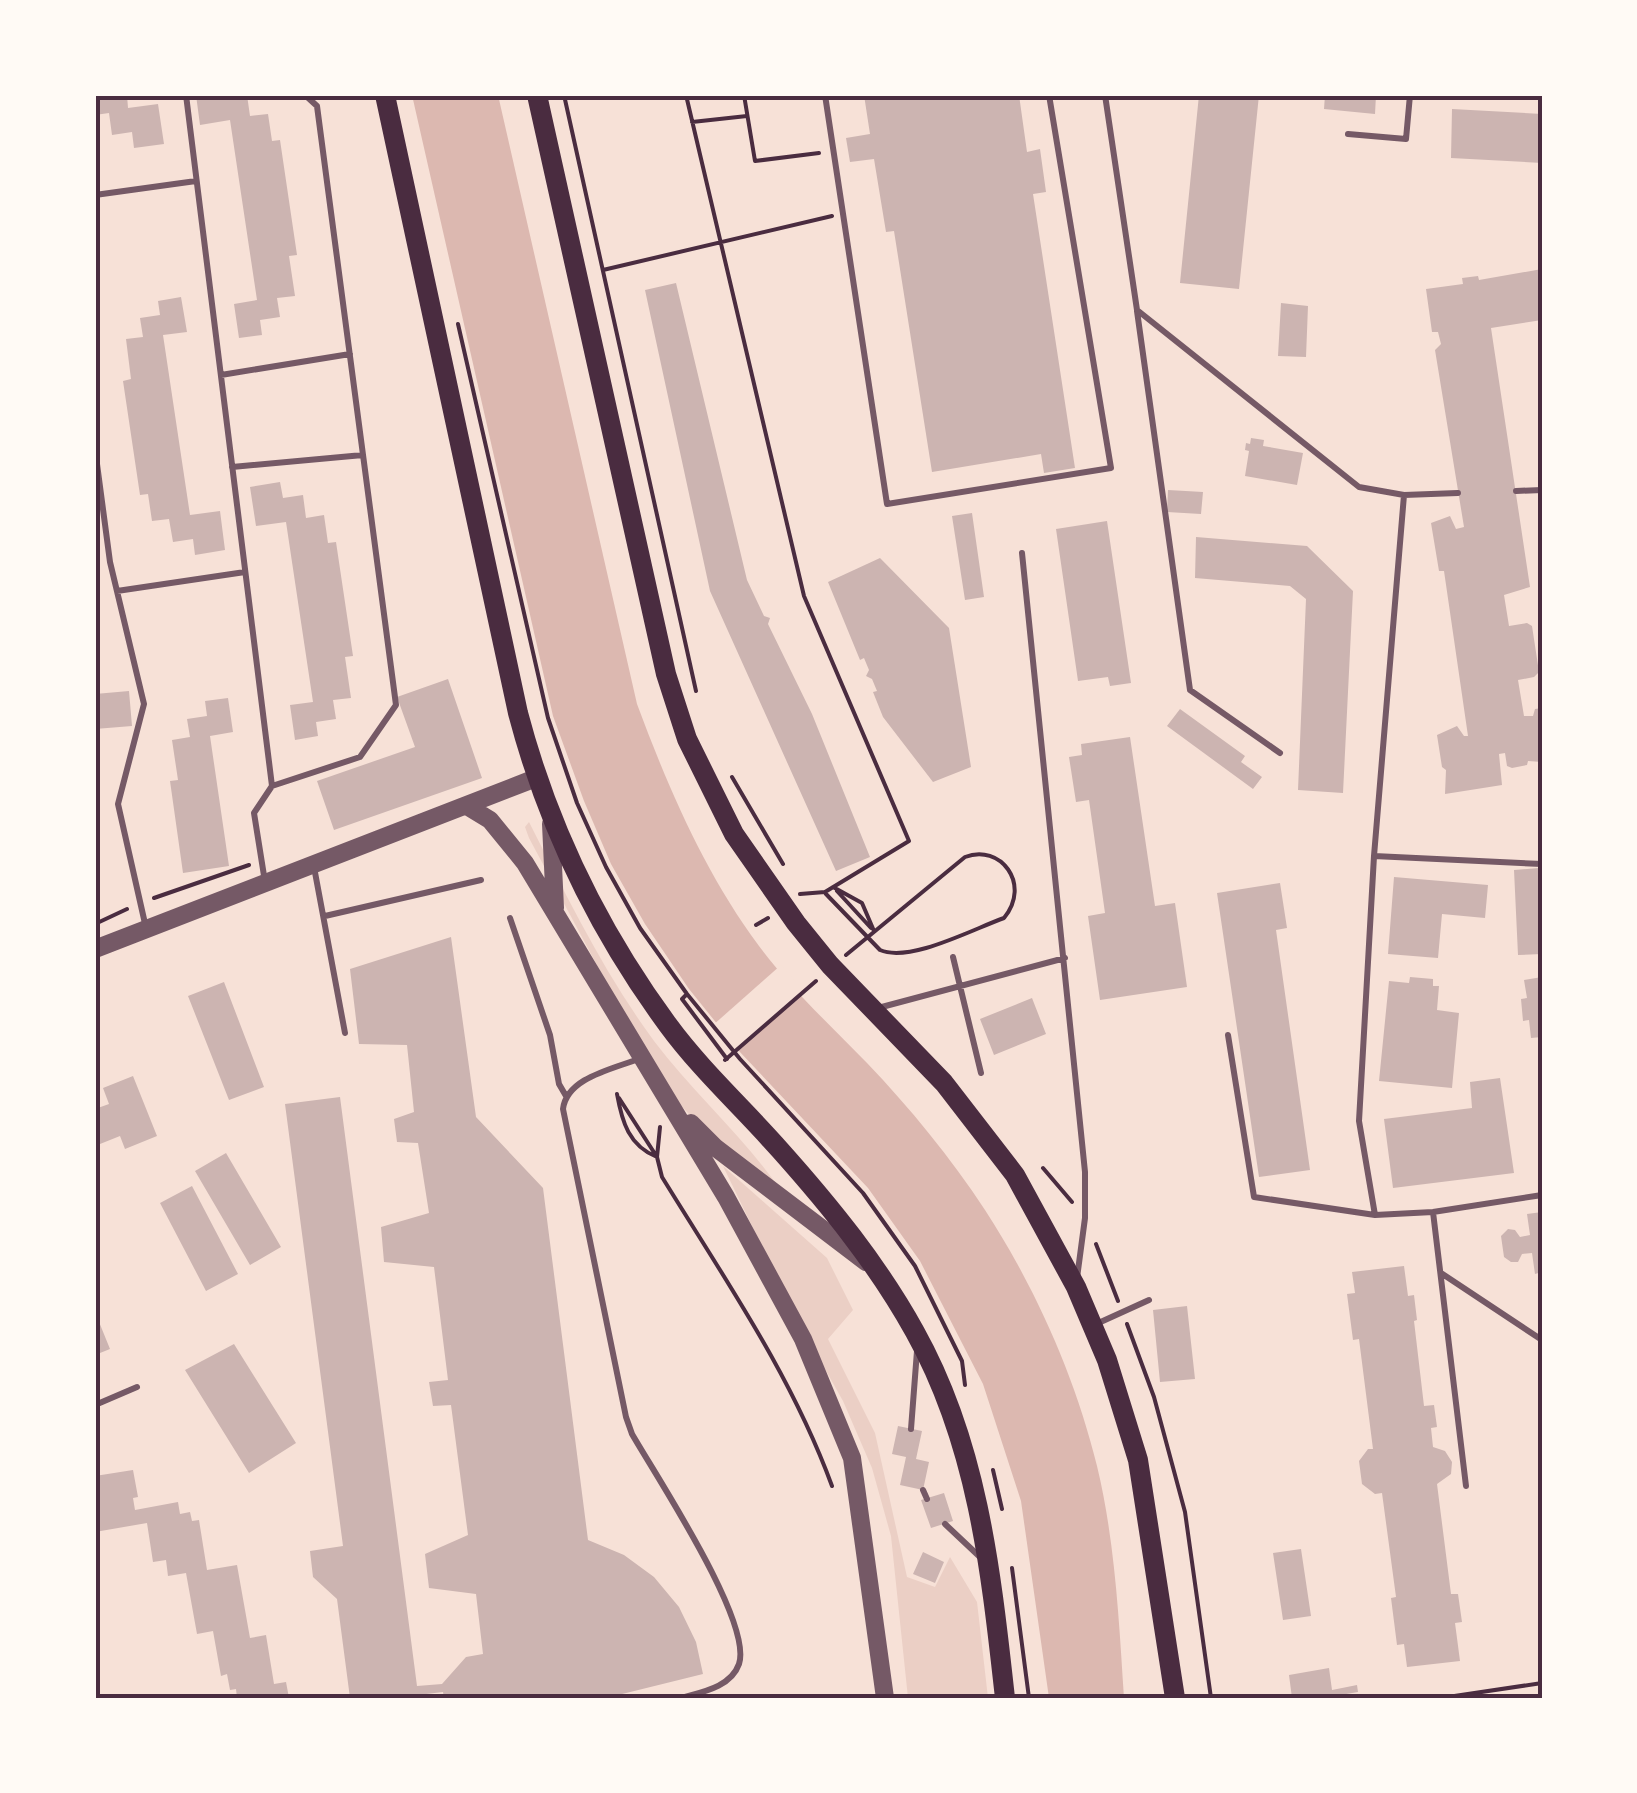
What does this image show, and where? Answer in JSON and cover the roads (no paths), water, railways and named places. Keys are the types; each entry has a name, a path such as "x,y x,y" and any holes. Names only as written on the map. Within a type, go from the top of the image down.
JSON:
{"main road":[{"path":"385,95 518,713 551,818 590,903 669,1027 779,1148 877,1270 917,1335 961,1442 981,1514 1004,1698"},
{"path":"537,95 666,674 686,738 734,834 796,923 830,965 944,1083 1014,1174 1076,1287 1108,1360 1138,1460 1175,1698"}],"street":[{"path":"95,948 536,778"},
{"path":"467,806 490,820 525,863 726,1198 802,1339 852,1458 886,1698"},
{"path":"551,818 556,914"},
{"path":"661,1089 716,1148 877,1270"}],"lane":[{"path":"186,95 272,786"},
{"path":"265,883 254,813 272,786 360,757 396,706 317,106 305,95"},
{"path":"825,95 887,504 1112,468 1049,95"},
{"path":"1104,95 1190,690 1280,752"},
{"path":"1348,134 1406,140 1410,95"},
{"path":"95,195 196,181"},
{"path":"1137,310 1359,486 1404,495 1458,494"},
{"path":"221,375 350,354"},
{"path":"95,449 117,592 144,704 118,804 146,929"},
{"path":"232,467 363,456"},
{"path":"1516,491 1542,490"},
{"path":"1375,1215 1359,1120 1374,856 1404,495"},
{"path":"1022,553 1085,1172 1085,1218 1076,1287"},
{"path":"117,592 245,572"},
{"path":"1374,856 1542,864"},
{"path":"314,865 346,1033"},
{"path":"325,916 481,880"},
{"path":"510,918 550,1035 559,1084 566,1096"},
{"path":"954,958 981,1072"},
{"path":"874,1010 1065,958"},
{"path":"1228,1035 1254,1197 1375,1215 1433,1212 1542,1194"},
{"path":"642,1058 574,1085 562,1109 626,1417 730,1606 741,1641 739,1663 731,1676 717,1687 681,1698"},
{"path":"1433,1212 1466,1486"},
{"path":"1440,1272 1542,1340"},
{"path":"1093,1326 1149,1300"},
{"path":"910,1429 917,1335"},
{"path":"95,1405 137,1387"},
{"path":"923,1490 927,1499"},
{"path":"945,1524 990,1570"}]}
